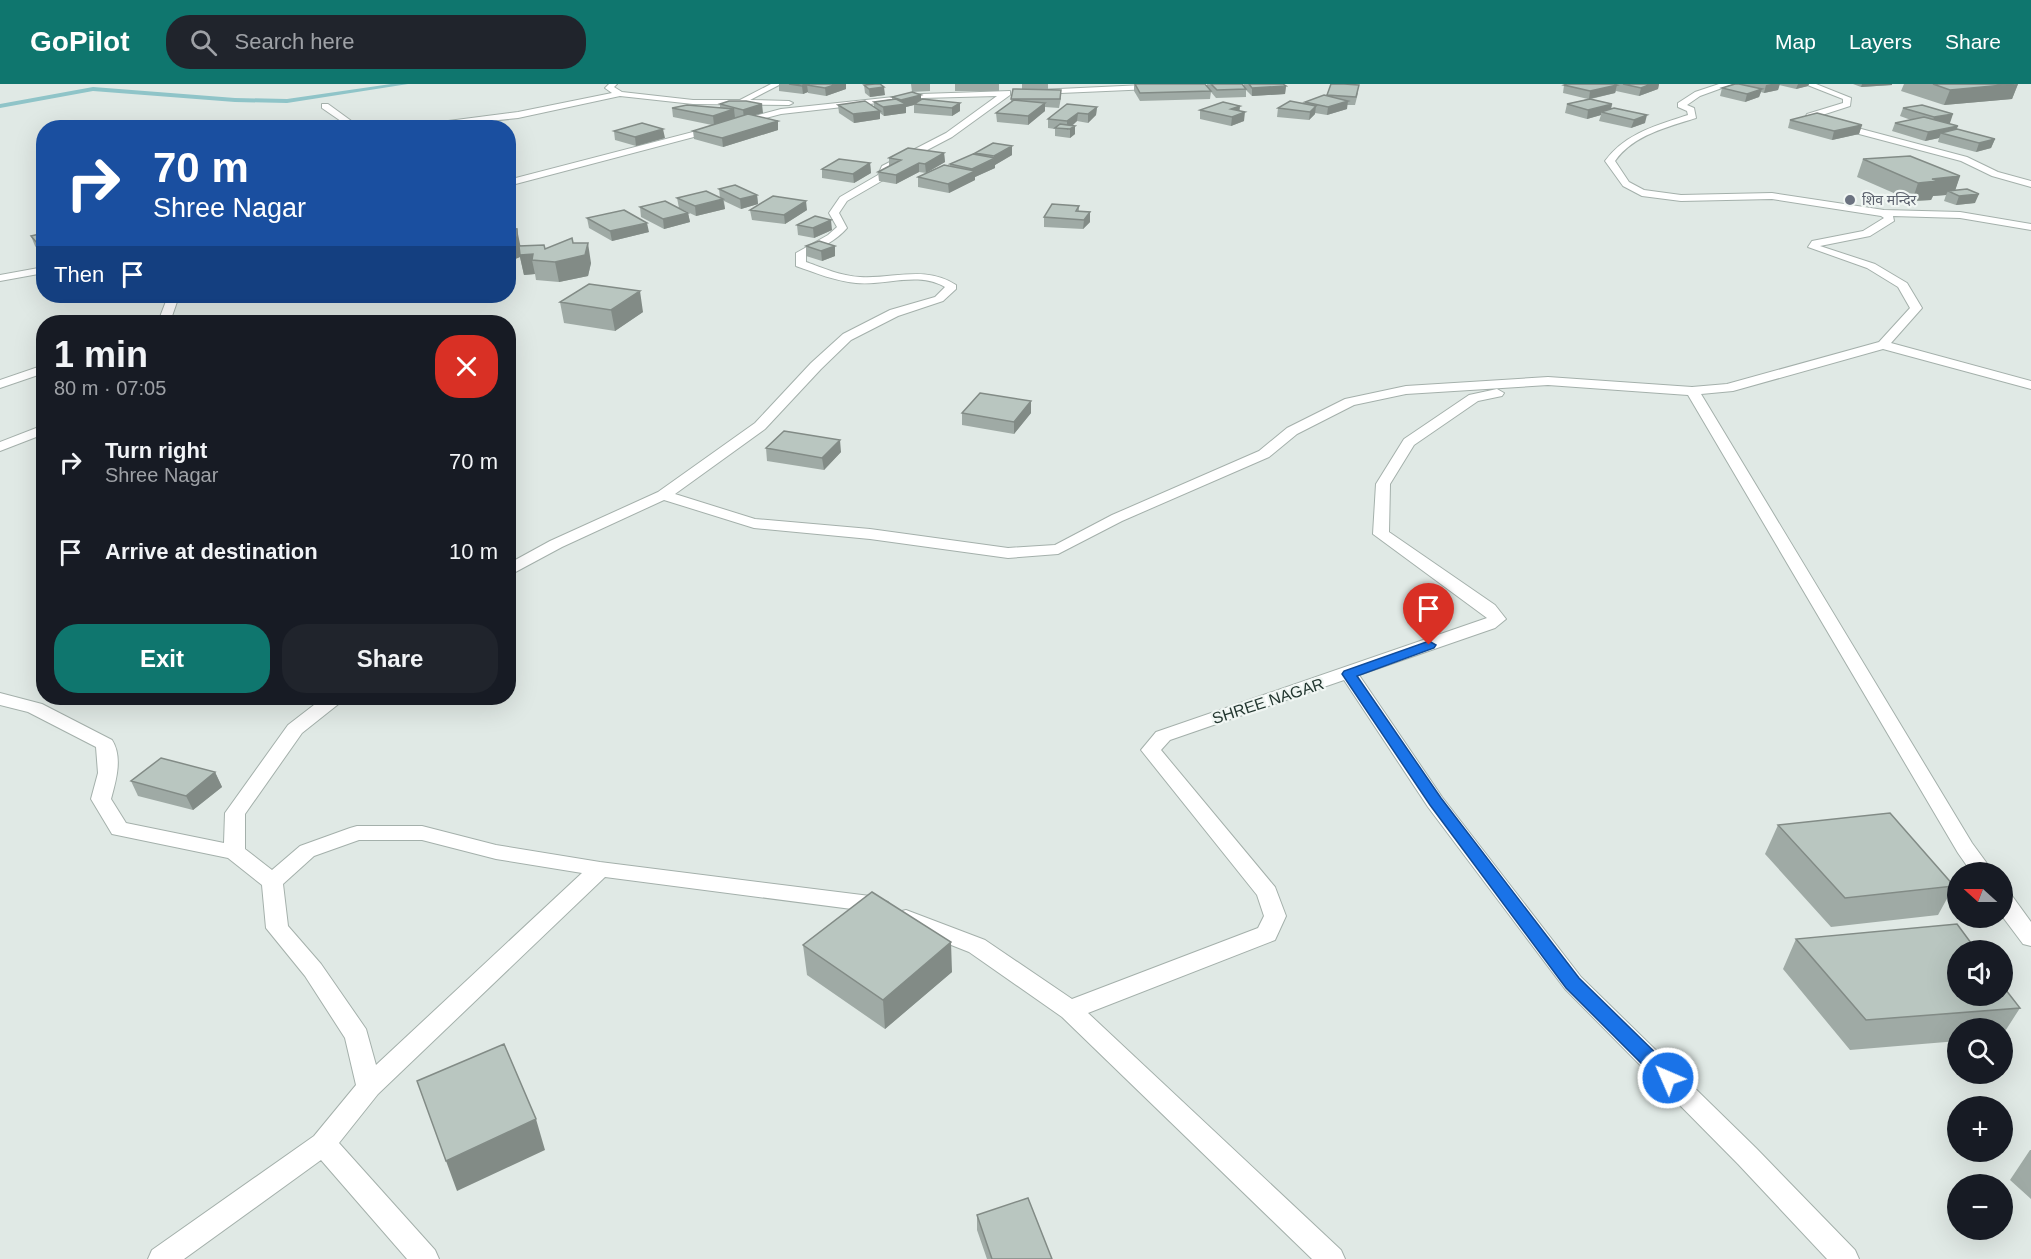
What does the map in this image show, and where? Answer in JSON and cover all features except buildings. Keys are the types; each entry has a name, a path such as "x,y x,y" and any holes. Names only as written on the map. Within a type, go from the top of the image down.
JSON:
{"street":[{"path":"613,84 609,88 620,94"},
{"path":"740,102 777,84"},
{"path":"1028,92 1219,84"},
{"path":"1729,84 1714,87 1688,99 1681,105 1691,110 1693,116 1637,138 1614,153 1610,161 1626,184 1642,193 1681,198 1772,196 1884,213 1960,215 2031,227"},
{"path":"1809,84 1847,99 1847,104 1810,116 1813,119 1965,159 1995,174 2031,184"},
{"path":"516,181 781,112 922,96 1011,93 948,135 885,168 882,177 843,199 834,213 842,228 832,237 801,253 800,264 839,276 859,280 907,277 943,280 952,287 939,298 894,313 847,337 760,426 663,495 556,544 516,566"},
{"path":"472,120 518,115 620,94 693,102 857,103"},
{"path":"325,106 345,120"},
{"path":"1883,345 1916,308 1903,285 1871,266 1813,247 1816,243 1875,230 1890,219 1884,213"},
{"path":"0,278 36,271"},
{"path":"663,495 754,524 870,534 1008,553 1058,549 1117,518 1264,454 1292,431 1350,402 1406,390 1548,381 1692,391 1728,388 1883,345 2031,385"},
{"path":"0,384 36,372"},
{"name":"SHREE NAGAR","path":"1070,1010 1267,934 1275,916 1267,892 1151,750 1163,736 1349,674 1489,624 1497,619 1489,609 1381,534 1383,484 1409,442 1474,398 1548,381"},
{"path":"1692,391 1975,862"},
{"path":"0,447 36,432"},
{"path":"1349,674 1435,802 1573,983 1747,1156 1845,1259"},
{"path":"0,699 35,708 105,744 108,773 101,799 119,829 234,852 272,882 277,928 313,970 357,1036 369,1087"},
{"path":"234,852 235,813 296,729 325,705"},
{"path":"272,882 307,851 357,833 422,833 496,852 600,869 870,904 977,946 1070,1010 1331,1259"},
{"path":"162,1259 323,1144 369,1087 600,869"},
{"path":"2013,914 2031,938"},
{"path":"323,1144 425,1259"}],"waterway":[{"path":"0,106 93,89 235,100 287,101 405,84"}],"place":[{"name":"शिव मन्दिर","path":"1850,200"}],"route":[{"path":"1429,645 1349,674 1435,802 1573,983 1668,1078"}]}
